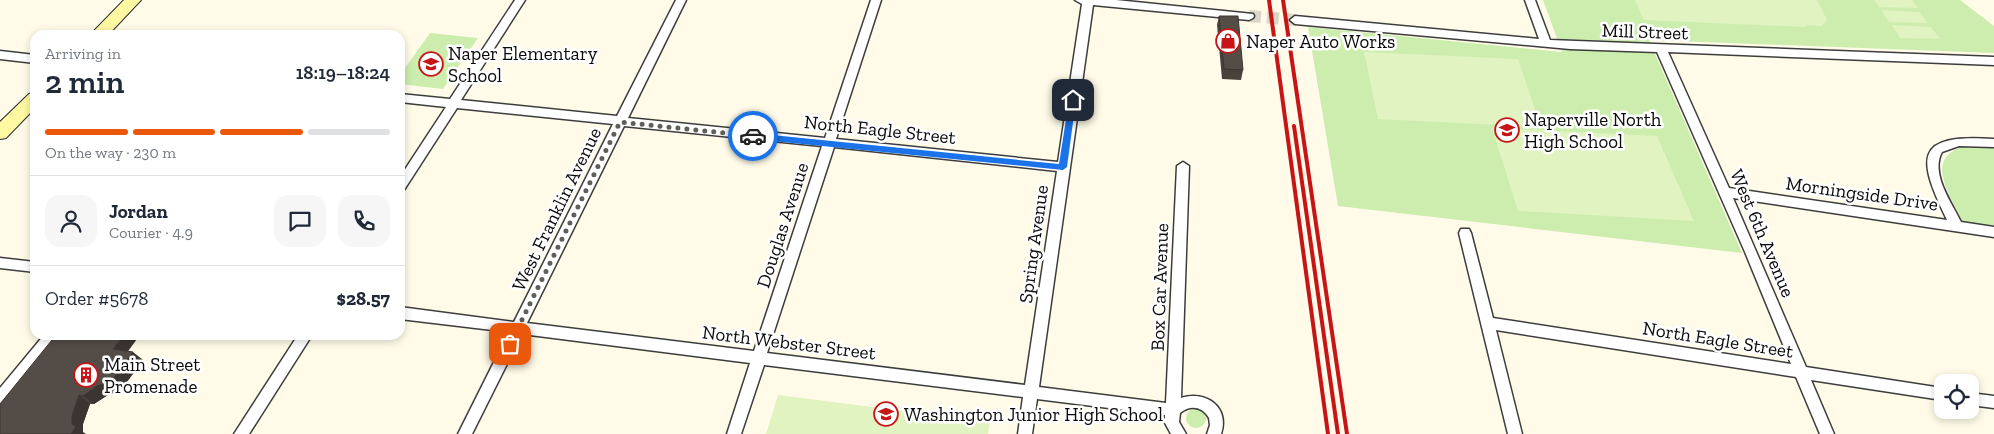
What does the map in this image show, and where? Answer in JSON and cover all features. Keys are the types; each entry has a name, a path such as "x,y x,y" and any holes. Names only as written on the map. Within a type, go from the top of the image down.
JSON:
{"street":[{"path":"103,30 133,0"},
{"path":"405,179 520,0"},
{"name":"West Franklin Avenue","path":"465,434 681,0"},
{"name":"Douglas Avenue","path":"734,434 876,0"},
{"path":"1080,0 1249,16"},
{"name":"Spring Avenue","path":"1025,434 1088,0"},
{"path":"1530,0 1546,43"},
{"name":"Mill Street","path":"1295,20 1546,43 1994,61"},
{"name":"West 6th Avenue","path":"1661,49 1725,192 1827,434"},
{"path":"0,55 30,58"},
{"name":"North Eagle Street","path":"405,99 1063,167"},
{"path":"0,133 30,103"},
{"path":"1957,226 1932,170 1932,156 1939,147 1948,144 1994,143"},
{"name":"Box Car Avenue","path":"1173,410 1183,166"},
{"name":"Morningside Drive","path":"1725,192 1994,232"},
{"path":"1465,233 1515,434"},
{"path":"0,263 30,266"},
{"name":"North Webster Street","path":"405,314 1173,410 1183,402 1198,401 1205,404 1215,414 1217,421 1214,434"},
{"name":"North Eagle Street","path":"1488,323 1934,393"},
{"path":"0,398 48,340"},
{"path":"241,434 302,340"},
{"path":"1979,400 1994,402"},
{"path":"1173,410 1172,423 1178,434"}],"green space":[{"name":"Naperville North High School","path":"1543,0 1960,0 1994,26 1994,53 1649,40 1742,253 1338,206 1308,27 1562,52"},
{"path":"1635,0 1817,0 1827,20 1822,26 1807,25 1806,27 1644,20"},
{"path":"1874,0 1912,0 1918,8 1879,7"},
{"path":"1881,10 1920,12 1928,23 1889,22"},
{"path":"1892,25 1931,27 1940,39 1900,38"},
{"path":"430,33 478,38 443,89 405,85 405,68"},
{"path":"1364,52 1518,59 1541,127 1378,119"},
{"path":"1492,128 1657,136 1694,221 1518,211"},
{"path":"1962,147 1994,148 1994,227 1963,223 1948,191 1942,170 1944,160 1950,153"},
{"path":"778,395 990,422 988,434 766,434"},
{"path":"1192,408 1200,408 1206,414 1206,422 1200,428 1192,428 1186,422 1186,414"}],"building":[{"name":"Naper Auto Works","path":"1219,16 1238,16 1243,70 1224,69"},
{"name":"Main Street Promenade","path":"52,340 120,340 113,349 133,352 111,382 97,386 83,396 79,395 72,416 72,424 76,427 71,434 0,434 0,404"}],"tunnel":[{"path":"1249,16 1295,20"}],"railway":[{"path":"1269,0 1328,434"},
{"path":"1283,0 1347,434"},
{"path":"1294,126 1338,434"}],"way so far":[{"path":"510,344 620,122 753,136"}],"place":[{"name":"Naper Auto Works","path":"1228,41"},
{"name":"Naper Elementary School","path":"431,64"},
{"name":"Naperville North High School","path":"1507,130"},
{"name":"Main Street Promenade","path":"86,375"},
{"name":"Washington Junior High School","path":"886,414"}],"route":[{"path":"753,136 1063,167 1073,100"}]}
